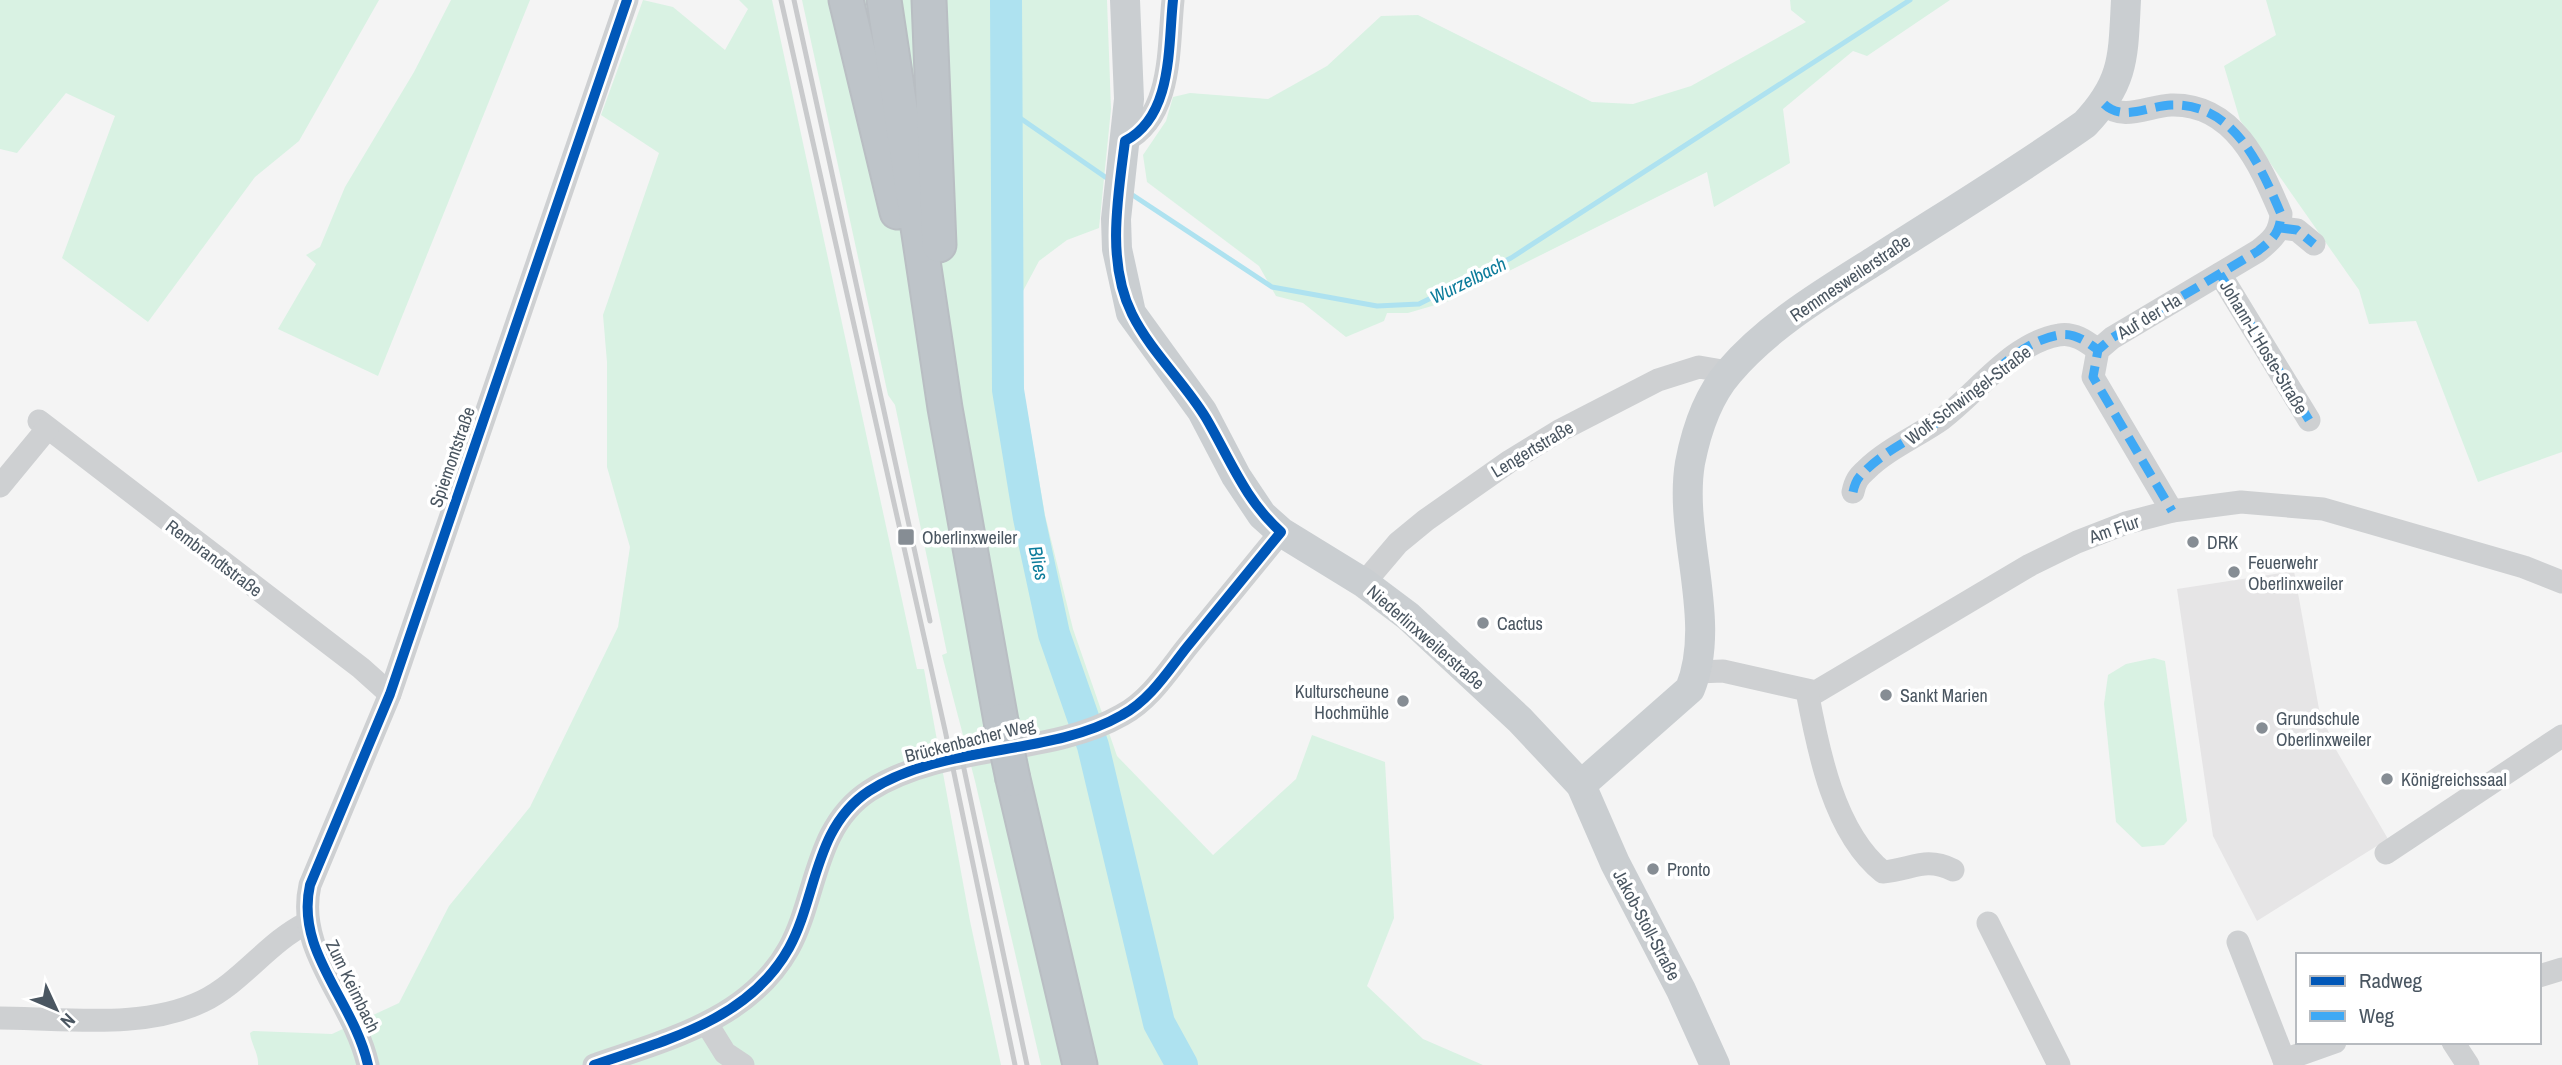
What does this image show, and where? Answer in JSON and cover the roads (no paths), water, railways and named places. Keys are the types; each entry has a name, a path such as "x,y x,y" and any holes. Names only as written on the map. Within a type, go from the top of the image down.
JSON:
{"highway":[{"path":"846,0 945,408"},
{"path":"884,0 945,408 1001,721 1080,1065"},
{"path":"929,0 945,408"}],"main road":[{"name":"Niederlinxweilerstraße","path":"1125,0 1129,99 1116,219 1117,249 1131,313 1202,411 1251,500 1282,532 1364,583 1408,617 1520,720 1581,785"},
{"name":"Remmesweilerstraße","path":"1697,673 1699,624 1688,496 1690,465 1698,431 1712,397 1728,372 1814,299 2084,124 2104,104 2115,85 2122,60 2126,0"},
{"path":"1581,785 1690,689 1697,673"},
{"name":"Jakob-Stoll-Straße","path":"1581,785 1615,863 1681,990 1715,1065"}],"street":[{"name":"Spiemontstraße","path":"307,923 306,903 316,868 390,694 627,0"},
{"path":"1124,154 1150,122 1159,103 1173,0"},
{"path":"2104,104 2119,113 2171,105 2202,110 2226,122 2242,138 2274,199 2281,214 2281,228 2297,230 2314,244"},
{"name":"Auf der Ha","path":"2172,511 2093,377 2098,350 2112,338 2258,251 2274,238 2281,228"},
{"name":"Johann-L'Hoste-Straße","path":"2220,274 2309,420"},
{"name":"Wolf-Schwingel-Straße","path":"1853,492 1856,479 1869,466 1940,420 1999,369 2039,342 2060,335 2072,335 2098,350"},
{"name":"Lengertstraße","path":"1364,583 1398,543 1426,520 1510,461 1559,431 1658,380 1699,367 1728,372"},
{"name":"Rembrandtstraße","path":"0,486 43,425 361,668 390,694"},
{"name":"Am Flur","path":"1807,691 1827,687 2030,565 2065,547 2126,523 2172,511 2241,502 2323,509 2524,567 2562,582"},
{"name":"Brückenbacher Weg","path":"594,1065 707,1024 755,992 789,947 830,836 849,808 869,791 917,769 1066,734 1123,715 1153,689 1282,532"},
{"path":"1697,673 1723,671 1807,691 1827,779 1854,839 1870,862 1883,872 1898,871 1926,862 1938,862 1953,870"},
{"path":"2386,853 2562,736"},
{"path":"0,1018 130,1019 180,1009 212,995 276,941 307,923"},
{"name":"Zum Keimbach","path":"307,923 315,951 364,1049"},
{"path":"1988,923 2059,1065"},
{"path":"2238,942 2285,1062 2330,1044"},
{"path":"2541,975 2562,969"},
{"path":"707,1024 725,1053 743,1065"},
{"path":"2454,1044 2468,1065"}],"waterway":[{"name":"Blies","path":"1006,0 1008,390 1029,518 1054,634 1093,746 1159,1023 1182,1065"},
{"name":"Wurzelbach","path":"1128,192 1272,287 1377,306 1419,304 1511,258 1910,0"},
{"name":"Wurzelbach","path":"1007,109 1111,181"}],"railway":[{"path":"781,0 945,730 1015,1065"},
{"path":"794,0 930,621"},
{"path":"960,750 1027,1065"}],"place":[{"name":"Oberlinxweiler","path":"906,537"},
{"name":"DRK","path":"2193,542"},
{"name":"Feuerwehr Oberlinxweiler","path":"2234,572"},
{"name":"Cactus","path":"1483,623"},
{"name":"Sankt Marien","path":"1886,695"},
{"name":"Kulturscheune Hochmühle","path":"1403,701"},
{"name":"Grundschule Oberlinxweiler","path":"2262,728"},
{"name":"Königreichssaal","path":"2387,779"},
{"name":"Pronto","path":"1653,869"}]}
